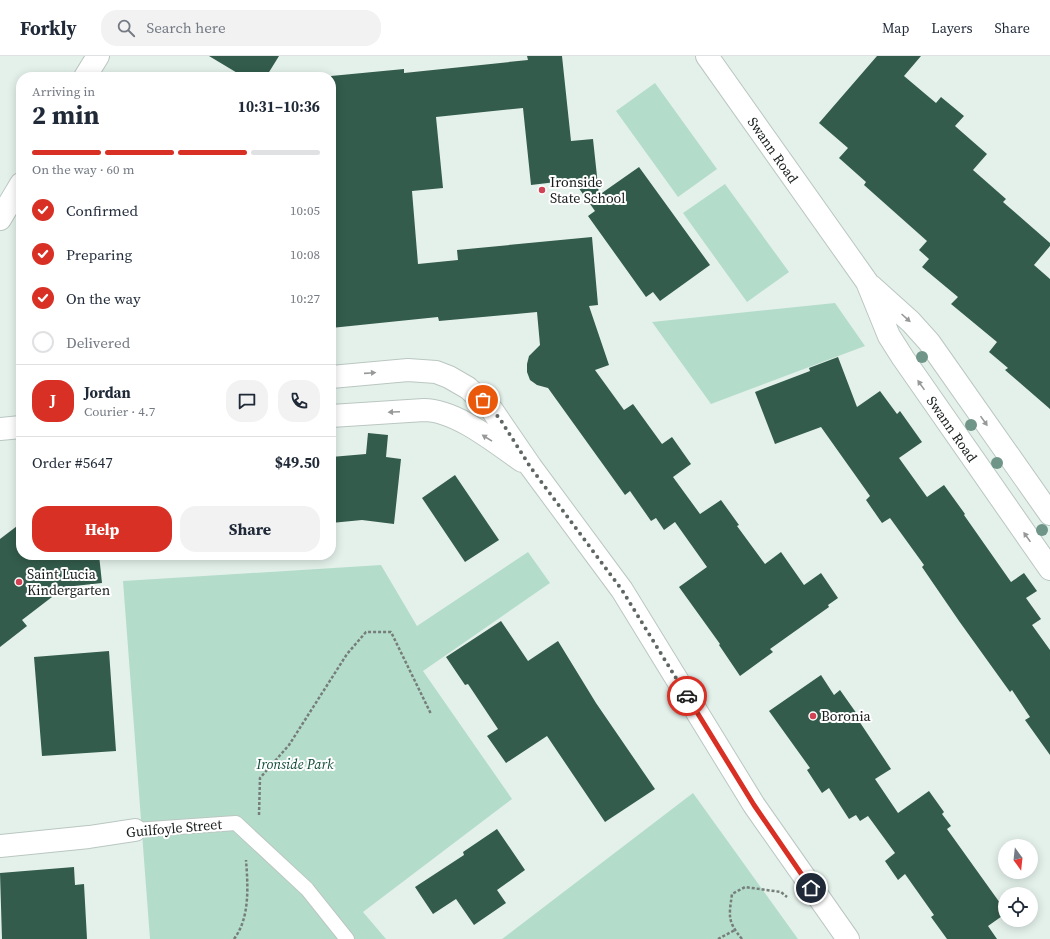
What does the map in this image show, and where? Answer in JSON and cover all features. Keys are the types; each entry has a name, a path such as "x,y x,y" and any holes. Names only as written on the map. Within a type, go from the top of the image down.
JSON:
{"street":[{"path":"88,72 98,56"},
{"name":"Swann Road","path":"707,56 867,282 890,336 903,358 1050,569"},
{"path":"0,220 16,193"},
{"name":"Swann Road","path":"867,282 911,322 929,342 1050,514"},
{"path":"336,377 415,370 436,372 449,377 475,393 492,410 531,468 622,590 750,800 848,939"},
{"path":"336,416 424,410 443,413 470,427 531,468"},
{"name":"Guilfoyle Street","path":"0,846 89,837 135,830"}],"lane":[{"name":"Guilfoyle Street","path":"135,830 236,822 307,889 347,939"}],"path":[{"path":"259,823 260,778 289,745 347,654 366,632 391,632 431,714"},
{"path":"234,939 240,931 248,894 246,857"},
{"path":"742,939 735,930 728,916 732,894 745,888 774,891 781,892 793,902"},
{"path":"718,939 735,930"}],"green space":[{"path":"655,83 717,169 678,197 616,111"},
{"path":"725,184 789,272 747,302 683,213"},
{"path":"835,303 865,346 711,404 652,322"},
{"name":"Ironside Park","path":"528,552 550,583 423,671 512,799 363,912 386,939 150,939 123,581 381,565 417,626"},
{"path":"693,793 798,939 502,939"}],"building":[{"path":"209,56 279,56 269,72 236,72"},
{"path":"527,56 562,56 571,141 593,139 599,195 639,167 710,265 660,301 653,292 646,297 588,216 595,211 573,180 531,185 523,108 436,117 443,188 412,191 418,264 458,260 457,250 592,237 598,305 589,306 609,365 595,370 624,410 633,404 662,444 672,437 691,464 673,477 700,514 721,500 739,525 737,526 765,564 781,552 804,585 821,573 838,598 828,605 829,607 770,649 773,652 740,676 719,645 720,644 679,587 707,567 675,522 664,530 656,518 651,521 630,491 625,495 548,388 537,385 530,380 527,372 529,356 540,345 537,312 439,321 438,317 336,327 336,76 404,69 404,73 528,60"},
{"path":"877,56 921,56 904,76 936,103 941,97 964,116 955,126 987,154 973,170 1006,199 1003,202 1050,243 1050,246 1034,265 1050,279 1050,409 1005,370 1008,368 989,352 997,342 951,304 958,297 922,267 929,259 919,250 927,241 864,185 866,182 839,158 848,148 819,123"},
{"path":"838,357 857,407 880,391 897,414 900,411 922,442 899,458 927,497 944,485 1011,582 1024,573 1037,591 1026,598 1041,619 1032,625 1050,650 1050,755 1025,720 1030,717 1012,690 1010,692 959,621 922,567 924,565 890,518 882,523 866,500 870,496 821,427 775,444 755,392 810,371 809,368"},
{"path":"368,433 388,435 386,457 401,459 394,524 362,520 336,523 336,457 366,454"},
{"path":"455,475 499,540 465,562 422,498"},
{"name":"Saint Lucia Kindergarten","path":"16,527 16,560 100,560 102,583 65,587 22,620 27,626 0,647 0,539"},
{"path":"501,621 528,661 558,641 596,703 655,789 605,822 547,736 506,763 487,736 498,729 468,684 465,685 446,657"},
{"path":"109,651 116,751 42,756 34,657"},
{"path":"821,675 834,695 840,690 857,714 855,715 891,769 875,779 898,813 929,791 944,812 942,814 951,826 947,829 998,900 998,919 988,926 997,939 947,939 931,917 934,915 905,874 898,880 885,861 895,853 868,816 860,821 856,815 849,819 829,788 822,793 807,770 810,768 769,711"},
{"path":"497,829 525,870 497,890 506,903 474,925 456,899 433,914 415,887 464,855 463,852"},
{"path":"74,867 75,885 84,884 87,939 2,939 0,873"}],"way so far":[{"path":"483,400 500,419 531,468 631,603 687,696"}],"place":[{"name":"Ironside State School","path":"542,190"},
{"name":"Saint Lucia Kindergarten","path":"19,582"},
{"name":"Boronia","path":"813,716"}],"route":[{"path":"687,696 744,790 811,888"}]}
